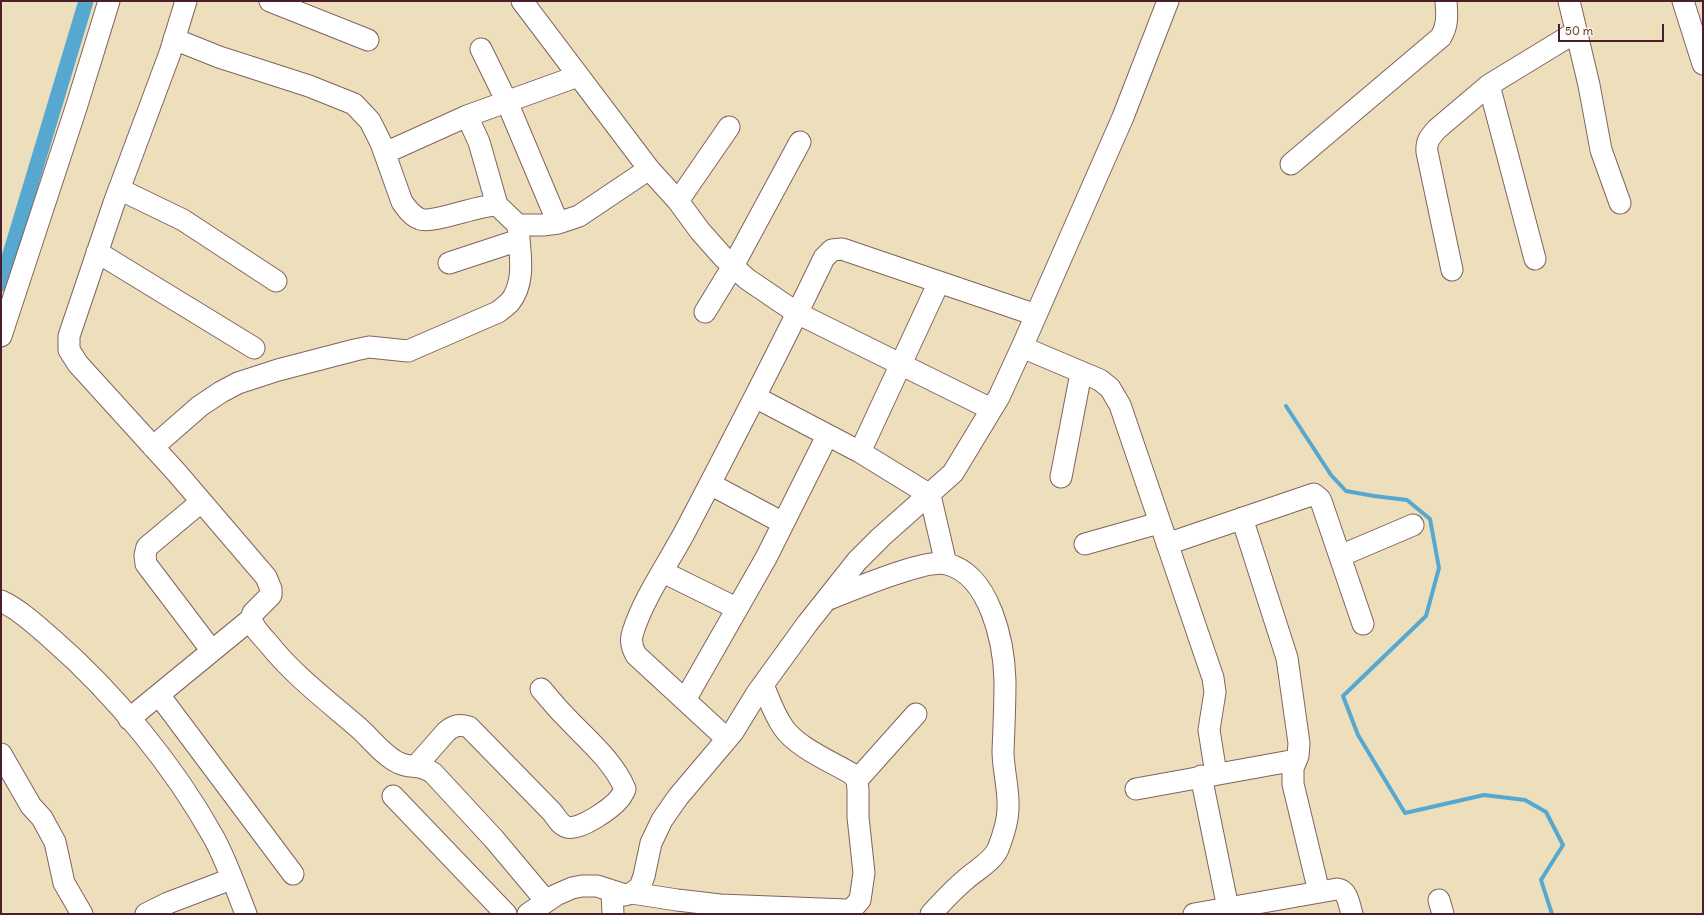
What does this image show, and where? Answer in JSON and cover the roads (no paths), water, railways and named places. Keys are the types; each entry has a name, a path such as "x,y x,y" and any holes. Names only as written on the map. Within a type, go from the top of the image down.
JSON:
{"street":[{"path":"1,336 76,108 109,1"},
{"path":"129,719 251,618 253,613 271,595 271,589 266,577 153,447 78,364 69,350 69,336 96,252 174,39 186,1"},
{"path":"270,1 368,40"},
{"path":"522,1 649,169 678,201 700,231 747,279 797,314 992,409"},
{"path":"622,892 640,887 644,876 651,843 662,820 678,797 727,740 763,685 826,600 857,561 881,537 953,473 992,409 1022,346 1123,117 1168,1"},
{"path":"1291,164 1441,37 1447,21 1446,1"},
{"path":"1569,1 1601,150 1620,203"},
{"path":"1683,1 1703,64"},
{"path":"1452,270 1426,145 1429,137 1489,85 1576,32"},
{"path":"174,39 219,57 309,86 354,104 370,121 385,153 402,202 408,210 421,220 431,220 486,205 497,205"},
{"path":"481,49 506,102 558,223"},
{"path":"385,153 467,116 578,76"},
{"path":"1489,85 1535,259"},
{"path":"153,447 200,406 238,383 278,370 355,350 369,348 408,351 498,312 509,303 516,293 519,283 519,232 497,205 479,142 467,116"},
{"path":"678,201 729,127"},
{"path":"705,312 733,266 800,142"},
{"path":"449,263 519,232 543,225 558,223 579,216 649,169"},
{"path":"119,189 183,220 276,281"},
{"path":"727,740 636,655 633,649 633,632 646,602 710,484 824,258 832,250 842,249 1036,315"},
{"path":"96,252 254,348"},
{"path":"860,452 939,282"},
{"path":"1022,346 1100,380 1110,388 1116,396 1126,422 1214,686 1215,692 1209,730 1208,775 1228,908"},
{"path":"1061,477 1081,372"},
{"path":"755,397 860,452 930,495 946,564"},
{"path":"685,700 736,608 766,558 827,436"},
{"path":"710,484 783,523"},
{"path":"1166,544 1314,494 1320,499 1363,624"},
{"path":"201,502 147,547 145,555 146,564 212,651"},
{"path":"1242,518 1287,658 1299,743 1299,751 1292,768 1293,784 1319,892"},
{"path":"1085,544 1159,523"},
{"path":"1340,556 1413,525"},
{"path":"826,600 914,568 933,563 946,564 964,572 981,590 990,608 1003,658 1005,680 1003,752 1008,808 1004,834 993,857 965,880 931,914"},
{"path":"663,572 736,608"},
{"path":"1,601 23,614 73,657 107,691 186,791 215,840 246,914"},
{"path":"251,618 254,627 278,656 390,758 407,766 426,768 433,773 494,839 546,901"},
{"path":"528,914 556,895 582,886 597,886 622,892 677,900 720,904 852,909 860,900 864,873 858,817 857,780 852,774 792,738 783,728 763,685"},
{"path":"416,766 452,727 459,725 469,727 552,812 559,822 566,827 574,828 601,814 621,798 625,790 620,778 599,751 563,715 541,689"},
{"path":"159,695 233,796 293,874"},
{"path":"857,780 916,714"},
{"path":"1,754 31,806 42,818 54,842 64,883 82,914"},
{"path":"1136,789 1296,760"},
{"path":"393,796 506,914"},
{"path":"146,914 168,903 231,879"},
{"path":"1194,914 1319,892 1341,890 1346,896 1352,914"},
{"path":"613,914 622,892"}],"waterway":[{"path":"1,284 86,1"},
{"path":"1286,406 1331,475 1346,491 1407,500 1430,519 1439,568 1426,616 1343,696 1358,735 1405,813 1484,795 1525,800 1546,812 1563,845 1541,880 1552,914"}]}
